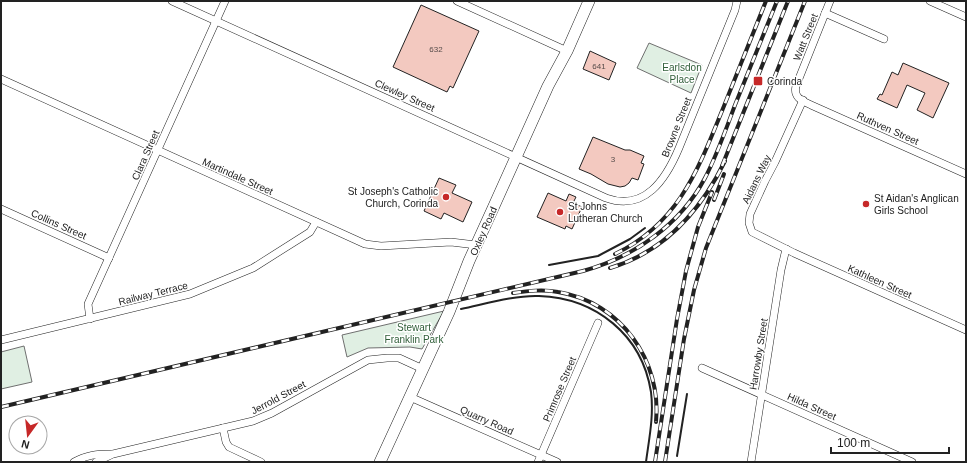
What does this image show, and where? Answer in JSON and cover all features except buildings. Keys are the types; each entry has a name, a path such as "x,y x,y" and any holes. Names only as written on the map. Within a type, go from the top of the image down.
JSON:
{"main road":[{"name":"Oxley Road","path":"380,462 449,312 476,245 548,86 590,1"}],"street":[{"name":"Clewley Street","path":"172,1 606,198 616,201 631,200"},
{"name":"Clara Street","path":"90,319 88,304 225,1"},
{"path":"457,1 567,50"},
{"name":"Browne Street","path":"631,200 651,192 661,182 672,164 737,1"},
{"name":"Watt Street","path":"803,100 796,96 795,88 830,1"},
{"path":"930,1 966,17"},
{"path":"826,13 884,39"},
{"name":"Martindale Street","path":"1,79 158,151 370,245 381,246 451,242 476,245"},
{"name":"Ruthven Street","path":"803,100 966,174"},
{"name":"Aidans Way","path":"786,249 754,233 748,220 764,181 775,162 803,100"},
{"name":"Collins Street","path":"1,209 109,258"},
{"name":"Railway Terrace","path":"1,340 179,298 245,272 310,232 316,222"},
{"name":"Kathleen Street","path":"786,249 966,330"},
{"name":"Harrowby Street","path":"751,462 781,270 786,249"},
{"name":"Primrose Street","path":"538,462 598,323"},
{"name":"Jerrold Street","path":"96,462 113,454 223,428 242,425 263,418 368,360 399,358 423,369"},
{"name":"Hilda Street","path":"702,368 912,462"},
{"name":"Quarry Road","path":"410,397 557,462"},
{"path":"223,428 228,445 261,462"},
{"name":"Jerrold Street","path":"74,462 82,457 97,454 113,454"}],"green space":[{"name":"Earlsdon Place","path":"649,43 702,65 691,93 637,68"},
{"name":"Stewart Franklin Park","path":"444,311 422,349 410,347 368,348 347,357 342,335"},
{"path":"24,346 32,382 1,389 1,352"}],"railway":[{"path":"615,254 637,241 656,226 671,210 696,171 706,150 766,1"},
{"path":"1,407 583,271 620,257 654,237 683,210 695,195 705,178 717,151 777,1"},
{"path":"722,166 788,1"},
{"path":"665,462 684,339 694,290 706,248 805,1"},
{"path":"610,268 629,261 647,251 664,240 679,227 704,196 725,161"},
{"path":"714,200 724,174"},
{"path":"655,462 686,271 698,227 712,192"},
{"path":"513,293 547,291 558,292 581,298 601,308 618,321 633,338 644,357 652,377 656,399 656,422"}],"wall":[{"path":"549,265 598,256 630,239 645,228"},
{"path":"461,309 510,298 539,296 560,298 579,304 597,312 613,323 627,337 638,353 646,372 651,392 652,419 646,462"},
{"path":"677,456 687,394"}],"place":[{"name":"Corinda","path":"758,81"},
{"name":"St Joseph's Catholic Church, Corinda","path":"446,197"},
{"name":"St Aidan's Anglican Girls School","path":"866,204"},
{"name":"St Johns Lutheran Church","path":"560,212"}]}
